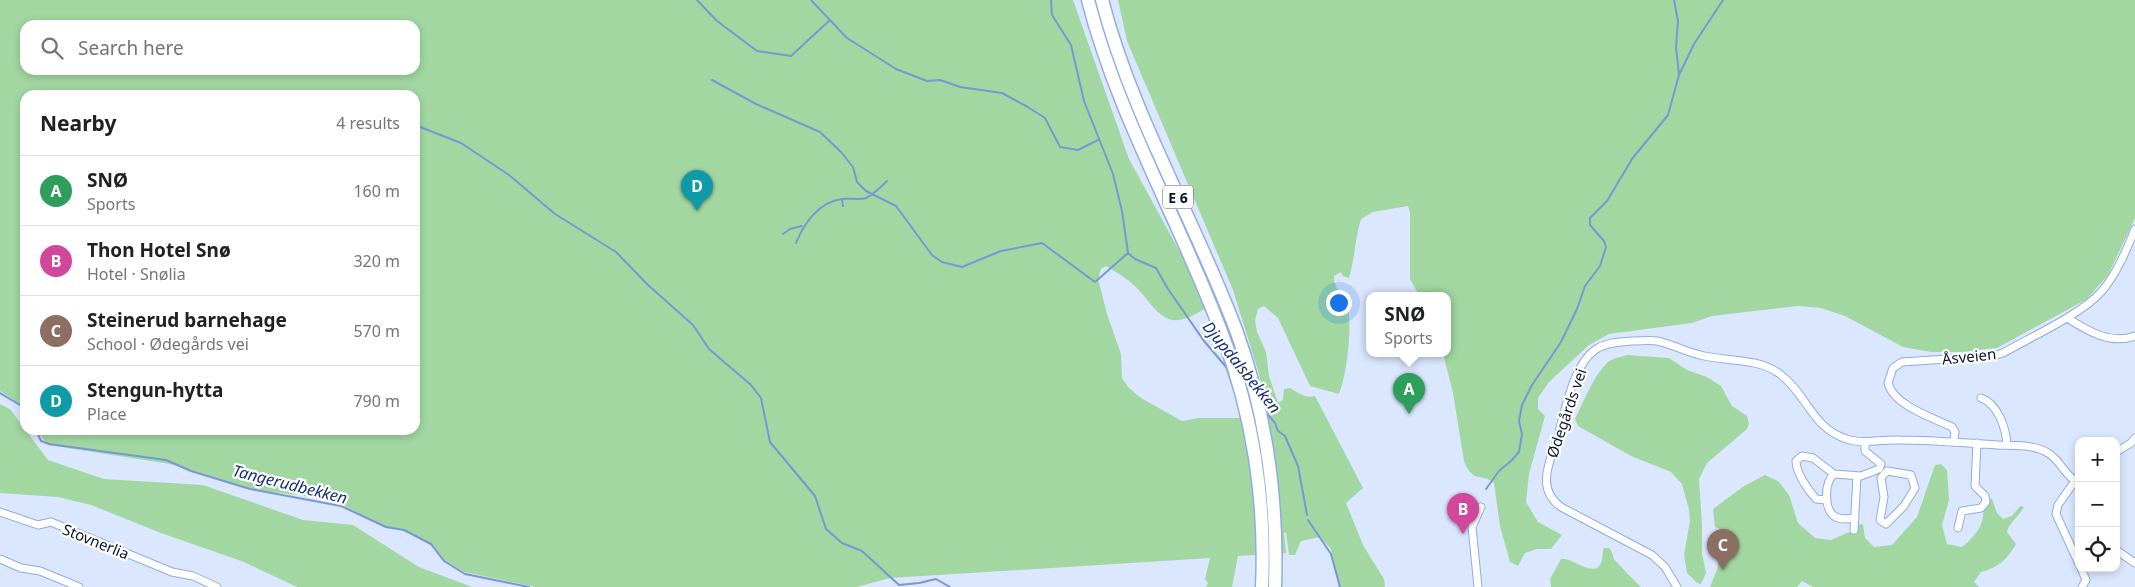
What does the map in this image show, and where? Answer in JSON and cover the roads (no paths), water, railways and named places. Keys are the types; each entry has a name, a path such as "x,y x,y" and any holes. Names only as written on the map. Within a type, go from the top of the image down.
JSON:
{"highway":[{"name":"E 6","path":"1088,0 1118,96 1208,298 1237,378 1249,427 1257,477 1262,535 1262,587"},
{"name":"E 6","path":"1102,0 1114,43 1131,91 1220,292 1250,375 1271,474 1276,534 1275,587"}],"street":[{"name":"Åsveien","path":"1954,442 1955,432 1952,427 1905,404 1893,394 1888,383 1893,368 1902,362 1993,356 2003,353 2067,318 2101,292 2121,261 2135,229"},
{"path":"2067,318 2102,337 2121,339 2135,336"},
{"name":"Ødegårds vei","path":"1677,587 1665,567 1652,555 1561,507 1549,495 1546,478 1549,463 1578,371 1592,352 1615,342 1647,341 1663,343 1700,355 1760,364 1774,370 1787,380 1812,415 1829,430 1848,439 1865,442 1899,440 1977,443 2036,448 2047,452 2055,458 2066,474 2075,477"},
{"path":"1981,398 1989,402 1994,408 2005,433 2007,445"},
{"path":"2120,450 2131,443 2135,438"},
{"path":"1827,500 1820,500 1811,493 1798,469 1796,461 1802,456 1813,458 1834,474 1857,476 1874,472 1881,471 1887,471 1911,475 1916,488 1904,506 1886,524 1880,520 1884,497 1881,478 1881,471 1881,464 1865,451 1865,442"},
{"path":"1958,528 1962,511 1981,508 1986,502 1985,496 1975,486 1977,443"},
{"path":"1834,474 1828,484 1827,500 1829,510 1835,517 1855,518"},
{"path":"1854,530 1857,476"},
{"path":"2075,479 2058,505 2056,514 2075,551"},
{"path":"1478,587 1472,528 1480,507"},
{"name":"Stovnerlia","path":"0,512 38,525 51,522 172,572 193,576 217,587"},
{"path":"2120,553 2135,563"},
{"path":"0,559 21,568 40,571 79,587"},
{"path":"2082,587 2086,580 2083,572"}],"waterway":[{"path":"697,0 717,21 757,51 791,56 830,20"},
{"path":"811,0 847,38 896,69 927,81 940,80 960,87 1002,93 1045,118 1060,147 1078,150 1098,140"},
{"path":"1051,0 1052,15 1071,45 1084,101 1113,174 1122,211 1128,253"},
{"path":"1674,0 1678,21 1676,47 1679,75"},
{"path":"1486,489 1499,471 1519,452 1522,434 1519,421 1522,405 1532,385 1561,342 1577,309 1585,286 1600,266 1606,247 1604,241 1590,225 1590,218 1607,201 1632,159 1668,115 1679,75 1694,44 1723,0"},
{"path":"712,80 756,104 820,132 841,152 853,167 857,182 866,191 896,206 932,255 942,262 962,267 1001,251 1042,243 1095,282 1128,253"},
{"path":"420,127 461,143 509,175 555,214 616,252 648,285 693,325 709,349 751,385 761,398 770,442 815,496 826,529 842,543 862,551 899,585 936,579 950,587"},
{"path":"796,243 808,221 826,204 842,199 866,198 887,181"},
{"path":"842,199 843,206"},
{"path":"783,234 790,229 802,226"},
{"name":"Djupdalsbekken","path":"1128,253 1135,259 1156,268 1168,289 1204,341 1227,368"},
{"name":"Tangerudbekken","path":"0,393 20,405"},
{"name":"Djupdalsbekken","path":"1265,411 1275,423 1278,431 1285,436 1298,466 1307,515"},
{"name":"Tangerudbekken","path":"38,435 41,441 49,444 166,460 191,471 250,489 341,506 386,527 404,530 431,544 444,561 465,574 529,587"},
{"name":"Djupdalsbekken","path":"1308,520 1331,554 1340,587"}],"place":[{"name":"Stengun-hytta","path":"697,211"},
{"name":"SNØ","path":"1409,414"},
{"name":"Thon Hotel Snø","path":"1463,534"},
{"name":"Steinerud barnehage","path":"1723,570"}]}
